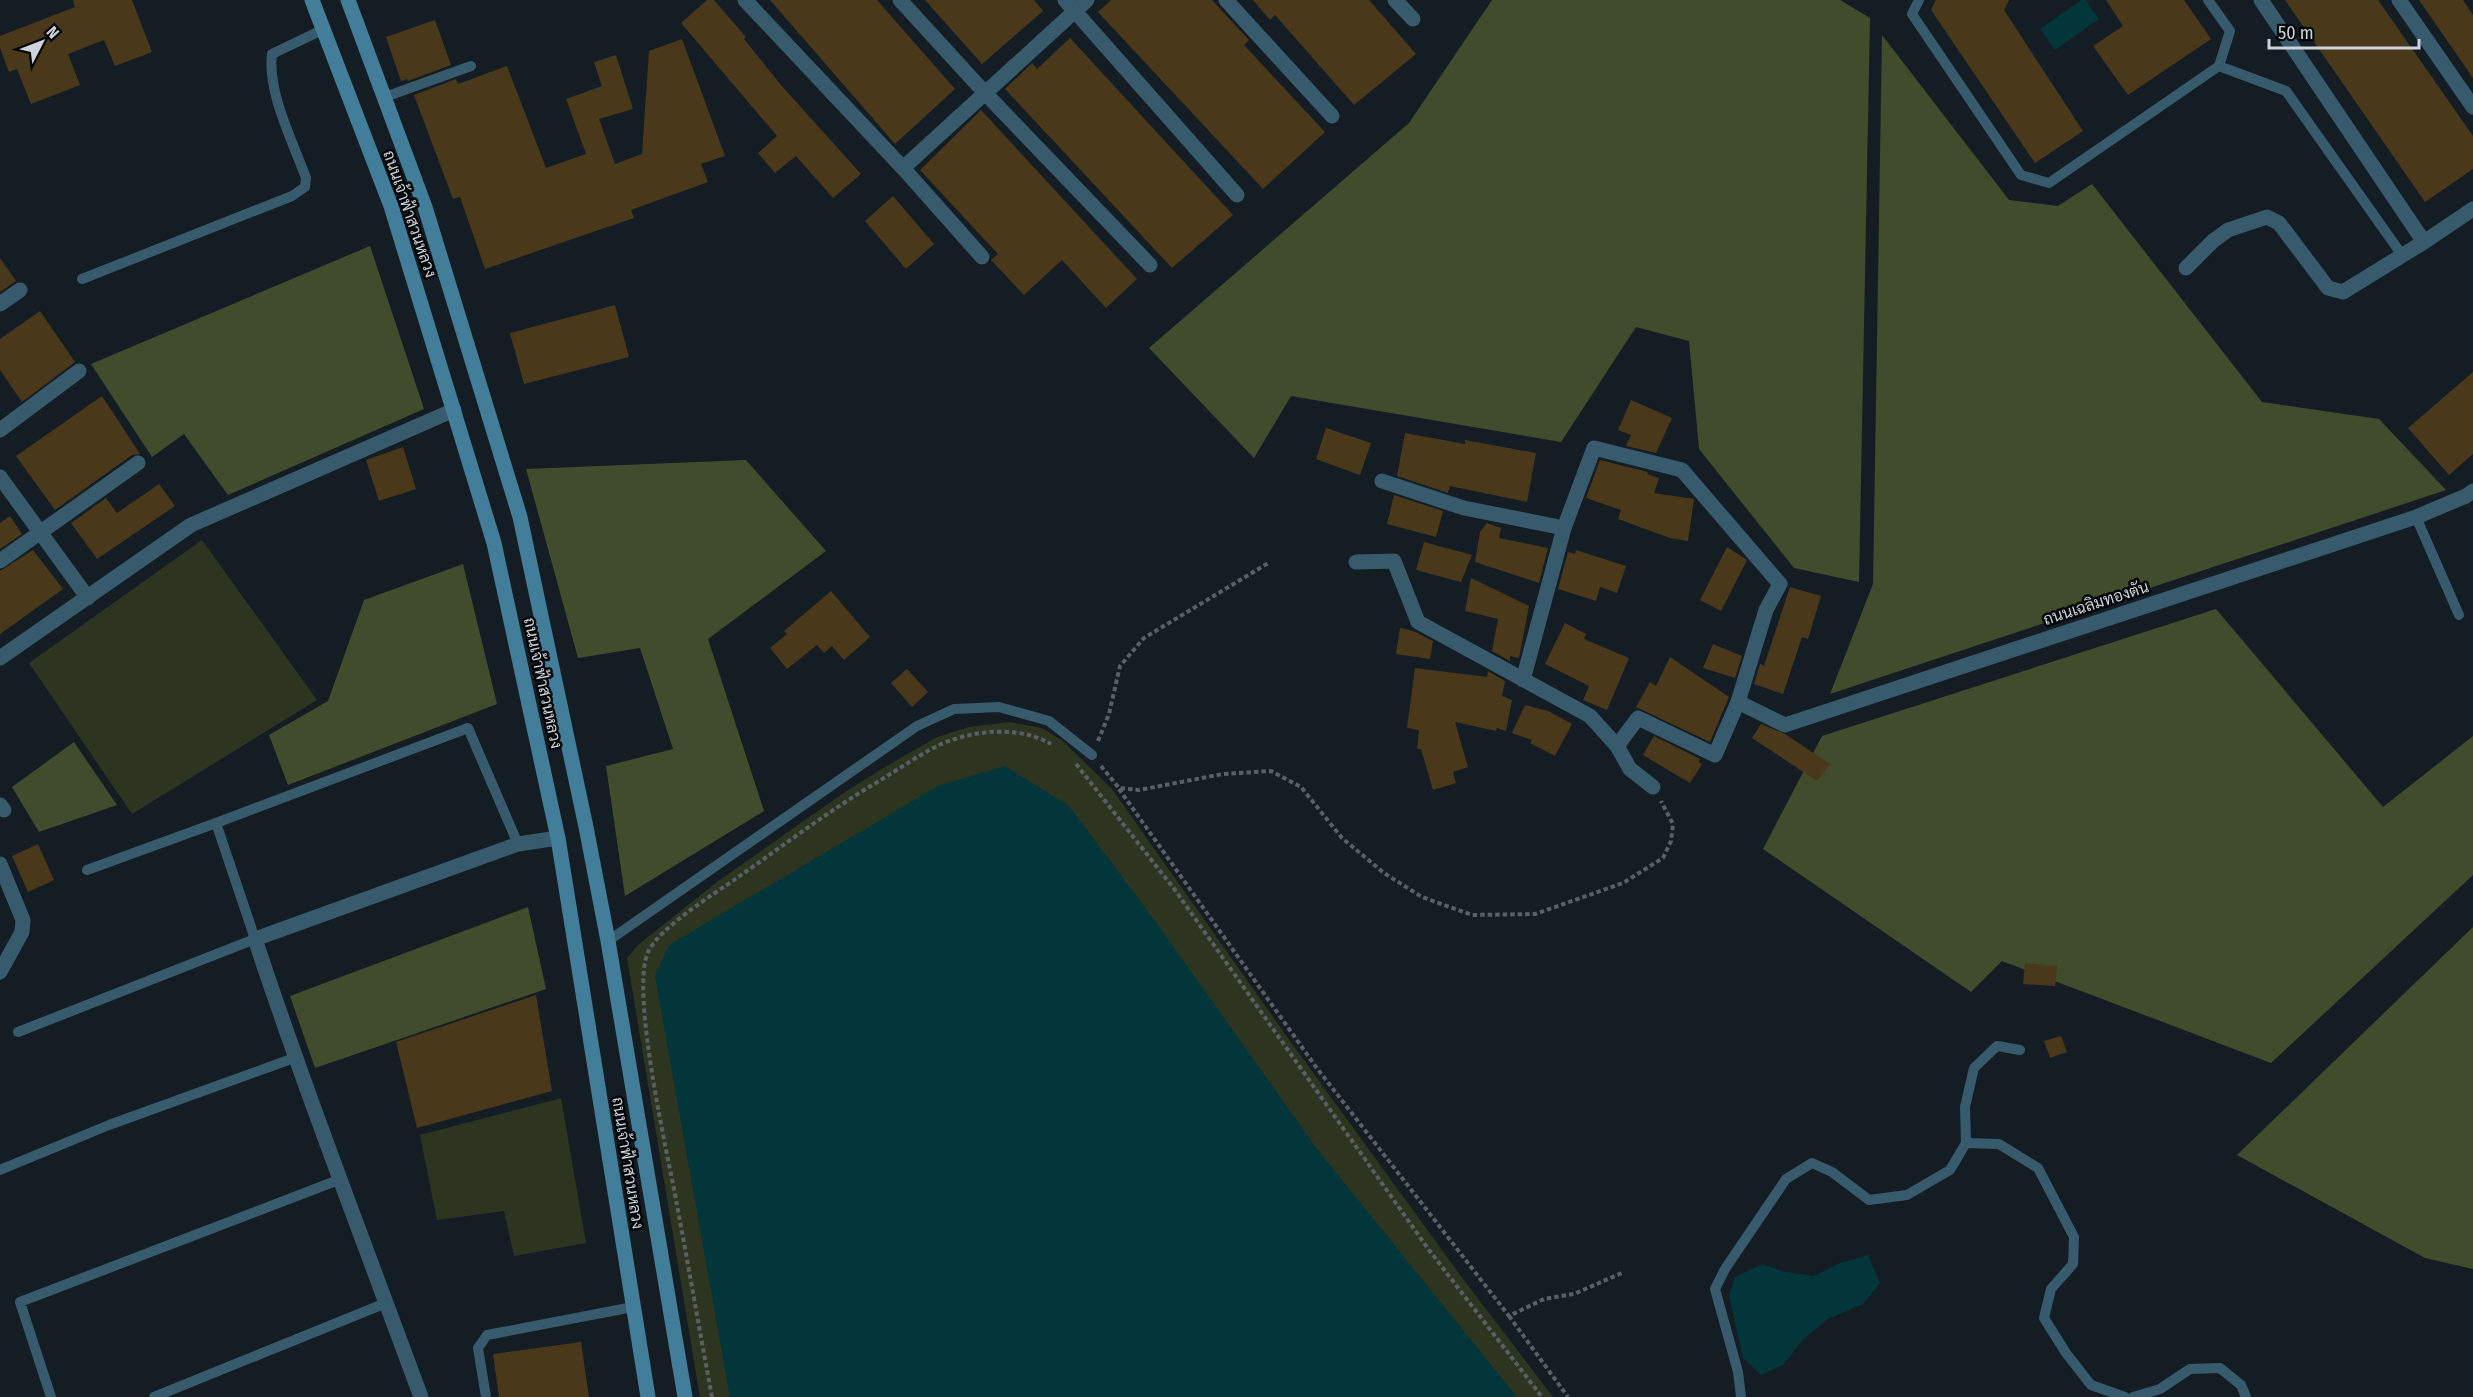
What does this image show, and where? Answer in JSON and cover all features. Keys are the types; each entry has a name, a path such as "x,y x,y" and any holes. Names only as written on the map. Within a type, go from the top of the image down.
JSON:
{"main road":[{"name":"ถนนเจ้าฟ้าสวนหลวง","path":"312,0 391,206 494,543 558,838 648,1397"},
{"name":"ถนนเจ้าฟ้าสวนหลวง","path":"348,0 425,207 520,517 608,941 685,1397"}],"street":[{"path":"745,0 903,168 982,257"},
{"path":"900,0 985,93 1150,265"},
{"path":"903,168 985,93 1070,5 1087,0"},
{"path":"1226,0 1332,116"},
{"path":"1395,0 1413,19"},
{"path":"2261,0 2424,242"},
{"path":"2399,0 2473,107"},
{"path":"1070,5 1237,195"},
{"path":"2186,268 2213,241 2228,230 2266,217 2279,223 2328,288 2343,292 2473,209"},
{"path":"0,304 20,290"},
{"path":"0,430 79,371"},
{"path":"0,658 191,525 454,410"},
{"path":"1523,680 1564,528 1594,448 1682,470 1780,584 1766,609 1738,702 1715,755 1638,718 1617,746"},
{"path":"0,561 138,463"},
{"path":"0,477 88,598"},
{"path":"1382,481 1464,508 1564,528"},
{"name":"ถนนเฉลิมทองตัน","path":"1738,702 1785,725 2416,517 2469,494"},
{"path":"1356,562 1394,561 1418,622 1590,716 1617,746 1630,769 1653,787"},
{"path":"421,1397 294,1058 255,939 518,844 558,838"},
{"path":"0,864 23,920 22,932 0,972"}],"lane":[{"path":"1919,0 1912,14 2021,175 2049,183 2219,66 2230,31 2208,0"},
{"path":"82,279 292,196 304,187 306,178 274,88 271,60 272,54 324,30"},
{"path":"385,97 471,66"},
{"path":"2219,66 2286,91 2402,255"},
{"path":"2416,517 2458,615"},
{"path":"608,941 917,726 954,709 999,707 1049,721 1092,755"},
{"path":"87,870 468,728 518,844"},
{"path":"18,1032 255,939 216,823"},
{"path":"1741,1397 1738,1372 1715,1289 1725,1269 1786,1179 1812,1163 1832,1172 1869,1200 1907,1195 1950,1170 1966,1143 1965,1107 1974,1068 1997,1046 2020,1050"},
{"path":"0,1170 109,1125 294,1058"},
{"path":"1966,1143 1999,1144 2038,1168 2074,1237 2073,1264 2051,1289 2044,1318 2066,1353 2091,1385 2125,1397"},
{"path":"51,1397 20,1302 341,1179"},
{"path":"154,1397 386,1303"},
{"path":"486,1397 478,1348 487,1335 633,1307"},
{"path":"2133,1397 2160,1389 2190,1369 2220,1368 2241,1385 2246,1397"}],"path":[{"path":"1270,562 1144,638 1120,666 1109,714 1092,755 1119,789 1316,1067 1509,1316 1568,1397"},
{"path":"712,1397 656,1090 647,1028 643,975 649,951 666,930 690,911 856,795 940,745 980,734 1011,731 1039,737 1054,746"},
{"path":"1070,758 1175,890 1429,1250 1542,1397"},
{"path":"1119,789 1138,790 1223,774 1271,771 1301,787 1342,838 1384,873 1422,897 1472,915 1482,915 1534,914 1547,910 1623,883 1663,858 1671,841 1673,824 1653,787"},
{"path":"1509,1316 1544,1299 1574,1294 1624,1272"}],"green space":[{"path":"1492,0 1840,0 1870,18 1859,582 1794,568 1699,449 1689,341 1636,327 1561,442 1291,396 1254,458 1149,348 1409,123"},
{"path":"1882,35 2009,200 2058,206 2092,184 2262,402 2379,419 2446,490 1830,694 1873,584"},
{"path":"370,246 424,409 228,495 184,434 152,457 91,364"},
{"path":"746,460 826,551 708,639 764,811 625,896 606,766 673,749 640,648 578,658 526,469"},
{"path":"202,540 317,700 132,814 29,663"},
{"path":"463,564 497,704 288,785 269,735 328,701 364,600"},
{"path":"2216,609 2383,807 2473,736 2473,875 2271,1063 2002,961 1971,992 1763,849 1822,736"},
{"path":"1010,722 1042,728 1063,741 1112,789 1285,1034 1463,1279 1553,1397 700,1397 627,958 638,945 717,882 845,792 890,764 937,737 969,727"},
{"path":"74,742 117,805 39,832 12,787"},
{"path":"528,907 546,989 315,1068 290,996"},
{"path":"2473,927 2473,1269 2425,1258 2237,1155"},
{"path":"561,1098 586,1243 514,1256 504,1211 437,1220 420,1135"}],"water":[{"path":"2081,0 2085,0 2099,19 2055,50 2040,29"},
{"path":"1005,766 1069,806 1158,925 1317,1149 1517,1397 730,1397 655,976 669,945 938,786"},
{"path":"1868,1255 1880,1283 1863,1304 1826,1320 1803,1340 1783,1365 1761,1375 1743,1358 1729,1296 1735,1277 1763,1264 1785,1272 1814,1276 1840,1263"}],"building":[{"path":"73,0 132,0 152,52 115,66 104,40 68,54 80,85 31,104 17,69 9,72 0,48 0,36 75,7"},
{"path":"707,0 714,0 746,37 744,39 781,85 861,174 833,198 796,156 775,173 758,153 777,136 681,23"},
{"path":"770,0 877,0 955,89 895,144"},
{"path":"925,0 1034,0 1043,11 982,64"},
{"path":"1111,0 1212,0 1249,40 1244,45 1325,132 1263,189 1098,12"},
{"path":"1253,0 1369,0 1416,54 1354,105 1275,15 1270,20"},
{"path":"1936,0 2009,0 2004,10 2083,131 2035,163 1931,10"},
{"path":"2106,0 2184,0 2211,39 2128,95 2093,46 2123,26"},
{"path":"2285,0 2378,0 2473,136 2473,169 2425,202"},
{"path":"2419,0 2463,0 2473,15 2473,78"},
{"path":"435,20 451,65 408,81 407,79 401,81 386,37"},
{"path":"1070,38 1233,215 1172,268 1005,89 1032,63 1037,69"},
{"path":"682,39 725,156 701,164 708,182 631,210 634,218 485,269 460,197 453,199 414,95 456,79 458,84 507,66 546,168 586,154 566,99 602,86 594,62 616,55 633,109 599,119 615,164 642,154 649,51"},
{"path":"981,110 1137,279 1106,308 1062,260 1024,295 991,260 998,254 920,170"},
{"path":"893,196 934,244 906,269 865,221"},
{"path":"0,258 16,281 0,292"},
{"path":"615,305 629,357 524,384 510,333"},
{"path":"40,311 75,362 22,402 0,370 0,339"},
{"path":"2473,372 2473,454 2449,475 2408,428"},
{"path":"102,396 140,454 132,455 55,510 16,456"},
{"path":"1631,400 1672,418 1656,453 1626,446 1631,435 1618,430"},
{"path":"1326,428 1371,443 1360,475 1316,459"},
{"path":"1405,433 1465,444 1465,440 1536,453 1527,502 1450,486 1448,493 1397,476"},
{"path":"403,447 416,489 379,501 366,460"},
{"path":"1600,460 1648,472 1647,474 1659,478 1654,493 1694,499 1688,541 1670,538 1618,519 1621,510 1586,498"},
{"path":"159,484 175,506 97,559 71,523 106,498 117,513"},
{"path":"1394,495 1443,511 1436,537 1387,524"},
{"path":"10,516 22,534 0,549 0,523"},
{"path":"1487,523 1501,528 1499,538 1548,548 1539,583 1475,562 1480,532"},
{"path":"1424,542 1472,555 1461,582 1416,570"},
{"path":"1727,547 1747,560 1721,611 1700,600"},
{"path":"33,550 63,589 0,634 0,571"},
{"path":"1576,550 1626,566 1617,593 1600,587 1596,601 1558,589 1568,552 1575,554"},
{"path":"1471,578 1529,606 1519,658 1510,656 1510,661 1492,651 1498,619 1465,611"},
{"path":"1790,587 1821,596 1808,639 1802,637 1783,694 1754,684 1760,664 1764,666"},
{"path":"831,591 870,637 844,660 832,646 824,653 817,645 787,669 770,648 787,634 784,631"},
{"path":"1565,623 1586,634 1584,639 1629,658 1607,710 1583,700 1589,686 1545,664"},
{"path":"1400,628 1413,631 1433,641 1430,659 1396,654"},
{"path":"1713,644 1742,656 1735,678 1703,668"},
{"path":"1670,657 1729,697 1710,742 1636,707 1650,682 1656,686"},
{"path":"1415,668 1487,677 1488,671 1505,681 1502,696 1512,700 1506,731 1455,722 1468,767 1453,772 1456,783 1433,790 1421,749 1417,749 1419,730 1407,728"},
{"path":"907,669 928,692 912,707 891,683"},
{"path":"1525,705 1548,711 1572,724 1555,756 1530,743 1532,740 1512,733"},
{"path":"1761,724 1785,734 1830,764 1817,781 1752,738"},
{"path":"1654,736 1700,759 1699,762 1702,764 1690,783 1643,755"},
{"path":"38,844 54,880 28,892 12,856"},
{"path":"2025,963 2057,966 2055,986 2023,984"},
{"path":"536,995 552,1091 417,1128 396,1042"},
{"path":"2061,1036 2067,1052 2050,1058 2044,1041"},
{"path":"581,1342 589,1397 499,1397 493,1354"}]}
